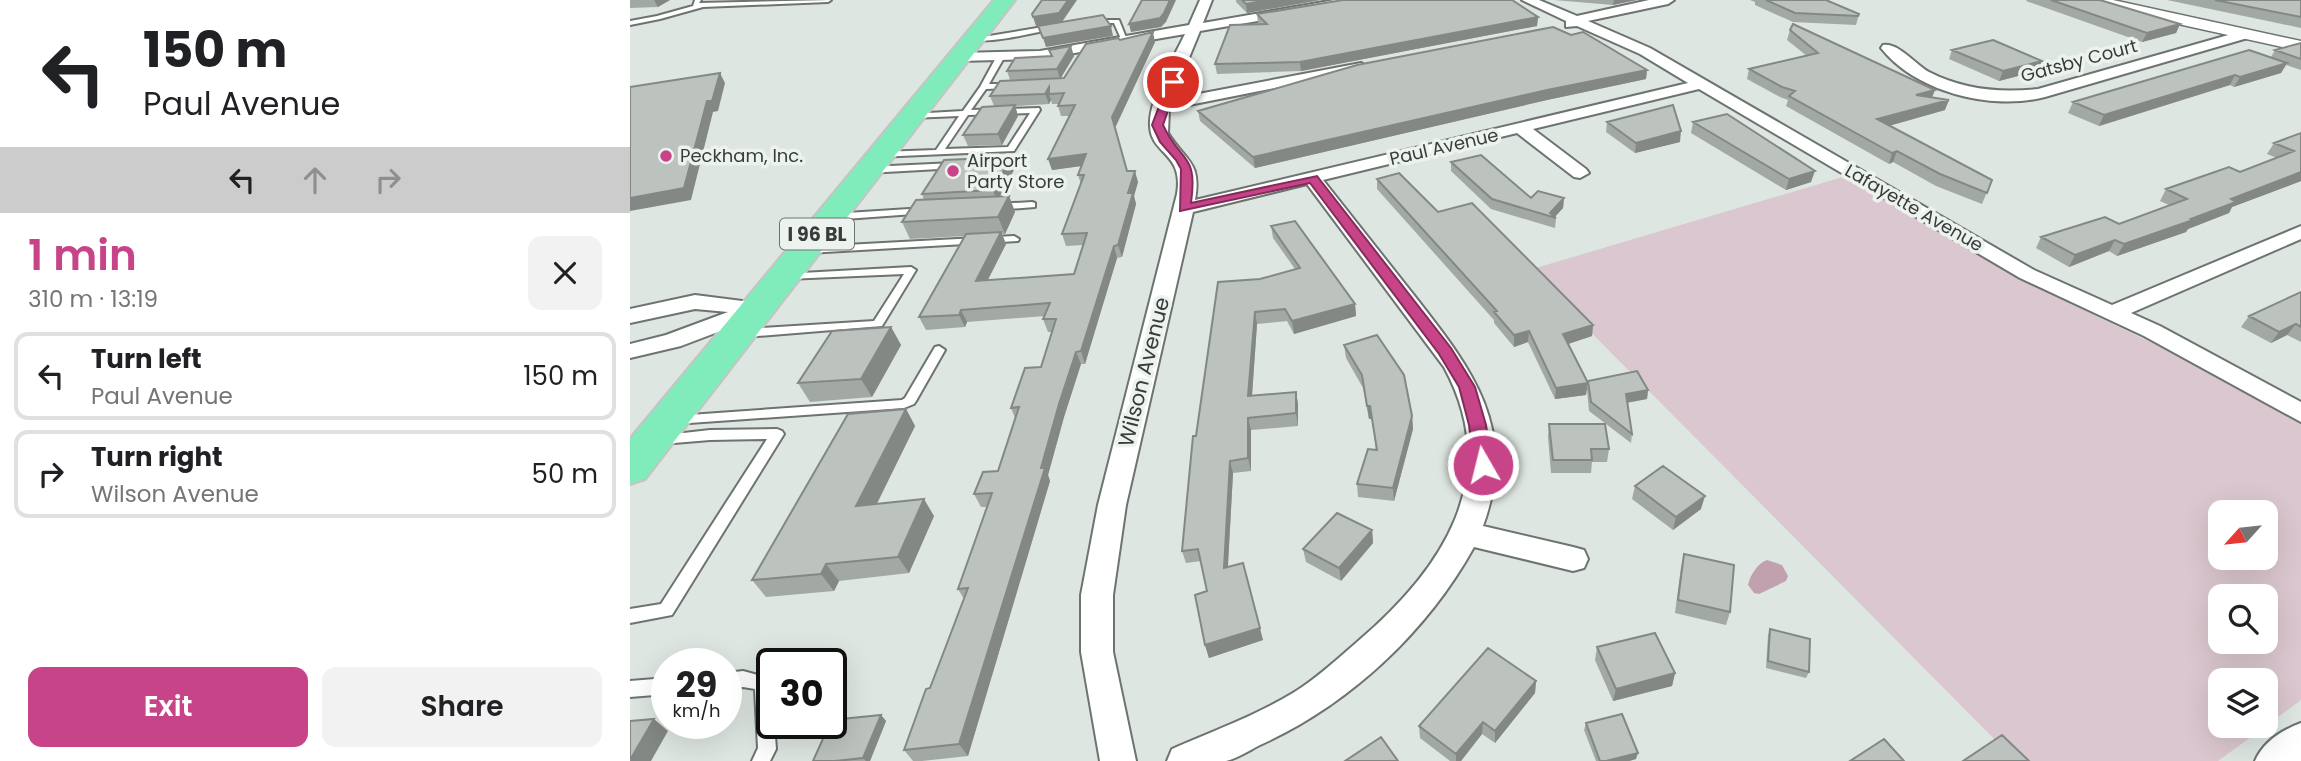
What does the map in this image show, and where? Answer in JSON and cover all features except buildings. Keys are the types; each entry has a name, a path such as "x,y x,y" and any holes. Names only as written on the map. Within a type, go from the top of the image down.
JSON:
{"main road":[{"name":"I 96 BL","path":"630,468 1005,0"}],"street":[{"name":"Wilson Avenue","path":"1118,761 1097,652 1097,595 1112,505 1184,208 1188,181 1187,169 1160,132 1158,125 1162,106 1206,0"},
{"path":"966,48 1001,56 1081,51 1124,40 1357,0"},
{"name":"Lafayette Avenue","path":"1528,0 1645,51 2027,274 2187,349 2301,413"},
{"path":"1553,29 1588,16 1668,0"},
{"path":"2092,0 2301,46"},
{"name":"Gatsby Court","path":"1888,48 1907,65 1948,86 1979,95 2016,97 2039,94 2246,34"},
{"path":"1162,106 1377,63"},
{"name":"Paul Avenue","path":"1184,208 1702,84"},
{"path":"1522,129 1580,173"},
{"path":"1185,761 1269,724 1320,695 1388,637 1447,572 1467,534 1476,508 1483,465 1478,425 1467,387 1446,352 1313,178"},
{"path":"2113,313 2301,232"},
{"path":"630,316 695,302 757,309"},
{"path":"630,351 673,341 757,309"},
{"path":"1467,534 1573,559"},
{"path":"2273,761 2301,740"}],"lane":[{"path":"630,23 699,3 828,0"},
{"path":"1077,24 1102,20 1117,21 1124,40"},
{"path":"966,48 1005,36 1064,26"},
{"path":"939,152 984,87 1001,56"},
{"path":"984,87 1024,86"},
{"path":"874,163 939,152 1011,149 1035,110 911,116"},
{"path":"981,164 1020,162"},
{"path":"874,163 968,165"},
{"path":"991,207 1032,205"},
{"path":"831,217 937,211"},
{"path":"804,250 1014,239"},
{"path":"737,333 878,324 911,270 783,276"},
{"path":"660,430 904,404 910,401 939,350"},
{"path":"630,616 666,610 778,434 710,435 660,430"},
{"path":"742,679 763,683 767,749 761,761"},
{"path":"630,689 651,687"}],"shaded area":[{"path":"1846,176 2071,304 2192,362 2301,423 2301,700 2278,717 2278,668 2208,668 2208,738 2250,738 2218,761 2016,761 1529,270"},
{"path":"1767,560 1782,565 1788,576 1786,581 1759,594 1754,593 1748,585 1751,577"}],"place":[{"name":"Peckham, Inc.","path":"666,156"},
{"name":"Airport Party Store","path":"953,171"}],"route":[{"path":"1173,82 1162,106 1158,125 1165,142 1181,158 1187,169 1184,208 1313,178 1446,352 1467,387 1478,425 1483,465"}]}
